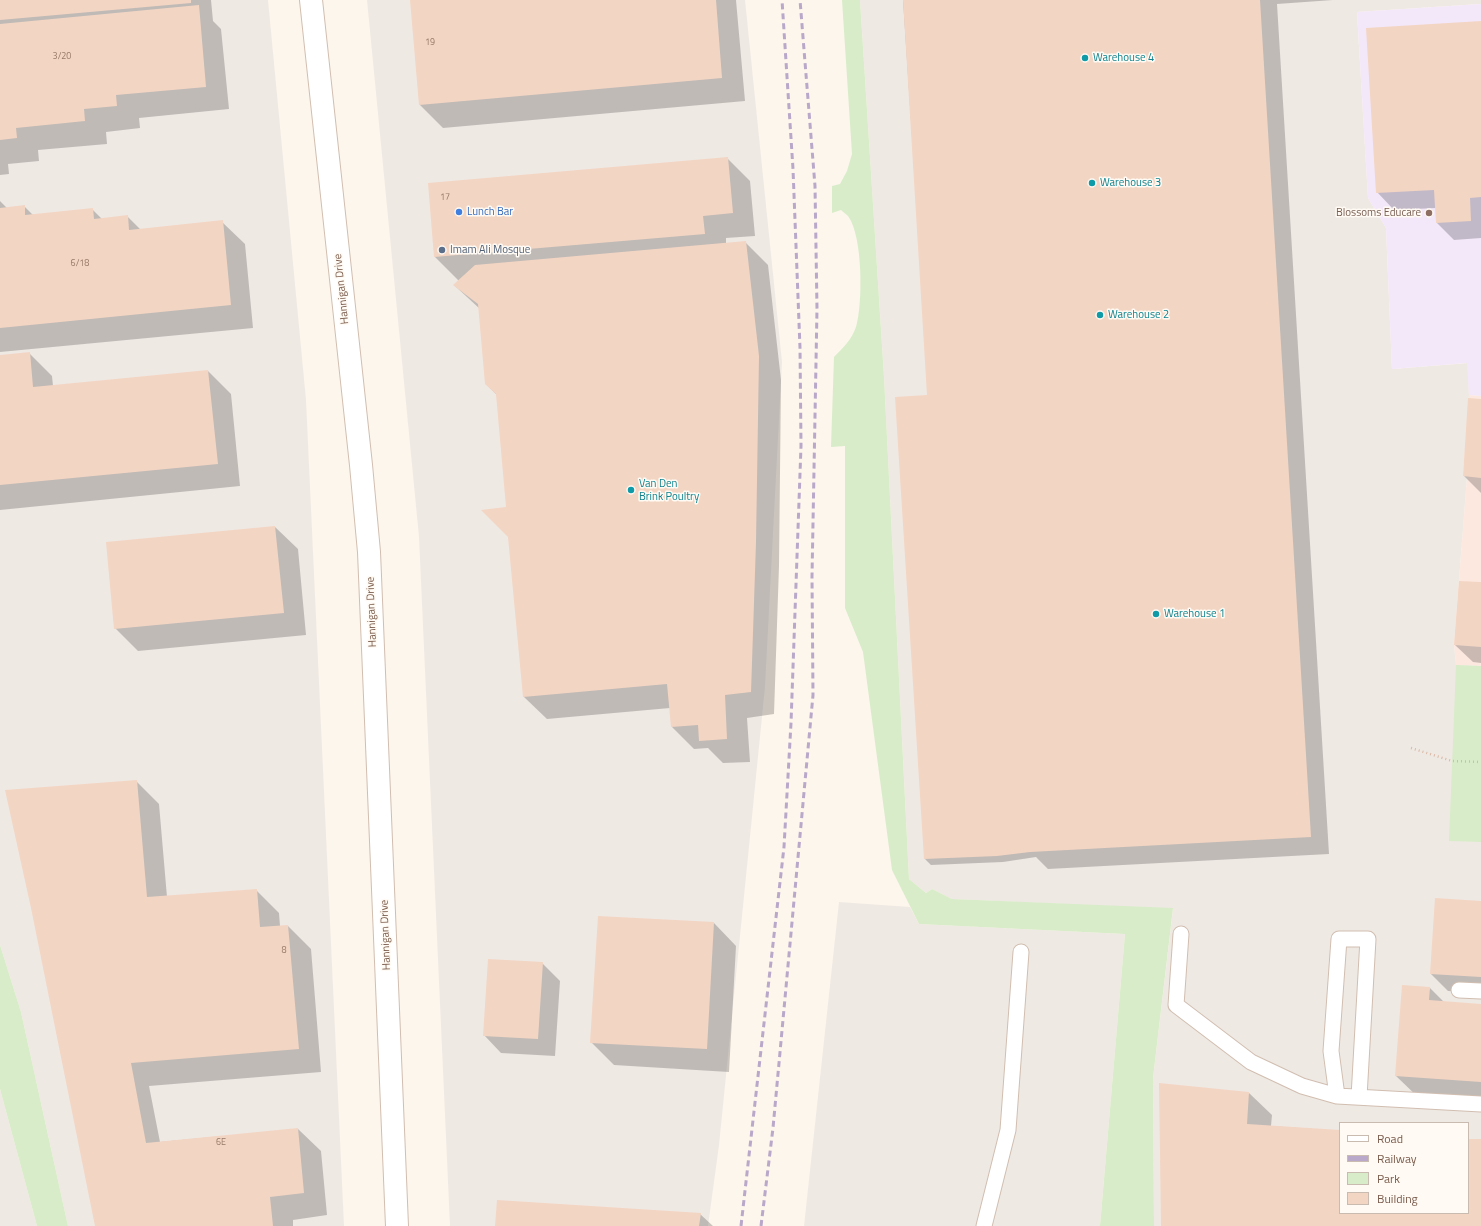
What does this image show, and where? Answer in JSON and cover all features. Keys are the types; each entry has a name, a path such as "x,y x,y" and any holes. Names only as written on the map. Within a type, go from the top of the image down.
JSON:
{"street":[{"name":"Hannigan Drive","path":"311,0 369,552 397,1226"}],"lane":[{"path":"1181,934 1176,1005 1251,1062 1302,1086 1338,1096 1481,1104"},
{"path":"1338,1096 1331,1051 1339,939 1368,939 1359,1097"},
{"path":"984,1226 1008,1130 1021,952"},
{"path":"1459,990 1481,991"}],"path":[{"path":"1411,748 1435,757 1452,761 1481,762"}],"shaded area":[{"path":"0,0 268,0 306,400 344,1226 68,1226 21,1012 0,945"},
{"path":"367,0 745,0 782,362 765,687 719,1145 708,1226 450,1226 419,537"},
{"path":"860,0 1481,0 1481,4 1357,12 1368,198 1386,228 1392,369 1468,363 1469,395 1463,476 1467,477 1454,645 1456,665 1481,666 1481,1226 1154,1226 1153,1078 1173,909 952,899 932,889 926,893 909,879 884,377"},
{"name":"Blossoms Educare","path":"1481,4 1481,396 1469,395 1467,363 1392,369 1386,228 1368,198 1357,12"},
{"path":"1469,395 1481,396 1481,666 1456,665 1454,645 1467,477 1463,476"},
{"path":"839,902 910,907 919,924 1125,934 1100,1226 804,1226"},
{"path":"0,1089 37,1226 0,1226"}],"green space":[{"path":"842,0 860,0 884,377 909,879 926,893 932,889 952,899 1173,908 1153,1078 1154,1226 1100,1226 1125,934 919,924 892,870 863,652 845,608 845,446 831,447 834,357 850,339 856,327 860,303 859,254 853,226 848,216 841,210 832,213 832,186 840,184 847,171 852,154"},
{"path":"1456,665 1481,666 1481,842 1449,841"},
{"path":"0,945 21,1012 68,1226 37,1226 0,1089"}],"building":[{"path":"0,0 191,0 191,3 0,20"},
{"path":"410,0 716,0 722,78 419,105"},
{"path":"903,0 1260,0 1311,837 924,859 895,397 927,395"},
{"path":"199,5 206,87 116,95 117,106 84,109 85,121 16,128 17,138 0,140 0,24"},
{"path":"1481,21 1481,197 1470,198 1471,221 1436,223 1434,190 1376,193 1366,28"},
{"path":"728,157 733,213 703,216 705,234 434,257 428,183"},
{"path":"25,205 25,215 93,208 94,219 128,215 129,230 223,220 231,305 0,328 0,208"},
{"name":"Van Den Brink Poultry","path":"746,241 759,356 756,542 751,692 725,695 727,739 699,741 698,725 671,727 667,684 523,697 508,537 481,510 506,507 496,394 485,384 478,304 453,285 475,265"},
{"path":"30,352 33,387 208,370 218,464 0,485 0,355"},
{"path":"1468,398 1481,399 1481,478 1463,476"},
{"path":"275,526 284,613 114,629 106,542"},
{"path":"1459,581 1481,582 1481,647 1454,645"},
{"path":"137,780 147,897 257,889 260,927 288,925 299,1049 131,1063 146,1143 298,1128 304,1193 270,1197 273,1226 95,1226 31,908 5,790"},
{"path":"1435,898 1481,901 1481,977 1430,974"},
{"path":"598,916 714,922 707,1049 590,1043"},
{"path":"488,959 543,962 538,1039 483,1036"},
{"path":"1402,985 1430,987 1429,1000 1481,1004 1481,1082 1395,1076"},
{"path":"1159,1083 1249,1092 1247,1124 1339,1130 1339,1214 1469,1214 1469,1139 1481,1139 1481,1226 1161,1226"},
{"path":"497,1200 701,1213 699,1226 495,1226"}],"railway":[{"path":"741,1226 784,847 791,723 801,446 800,348 793,169 782,0"},
{"path":"761,1226 773,1128 813,695 812,577 817,309 815,186 800,0"}],"place":[{"name":"Warehouse 4","path":"1085,58"},
{"name":"Warehouse 3","path":"1092,183"},
{"name":"Lunch Bar","path":"459,212"},
{"name":"Blossoms Educare","path":"1429,213"},
{"name":"Imam Ali Mosque","path":"442,250"},
{"name":"Warehouse 2","path":"1100,315"},
{"name":"Van Den Brink Poultry","path":"631,490"},
{"name":"Warehouse 1","path":"1156,614"}]}
